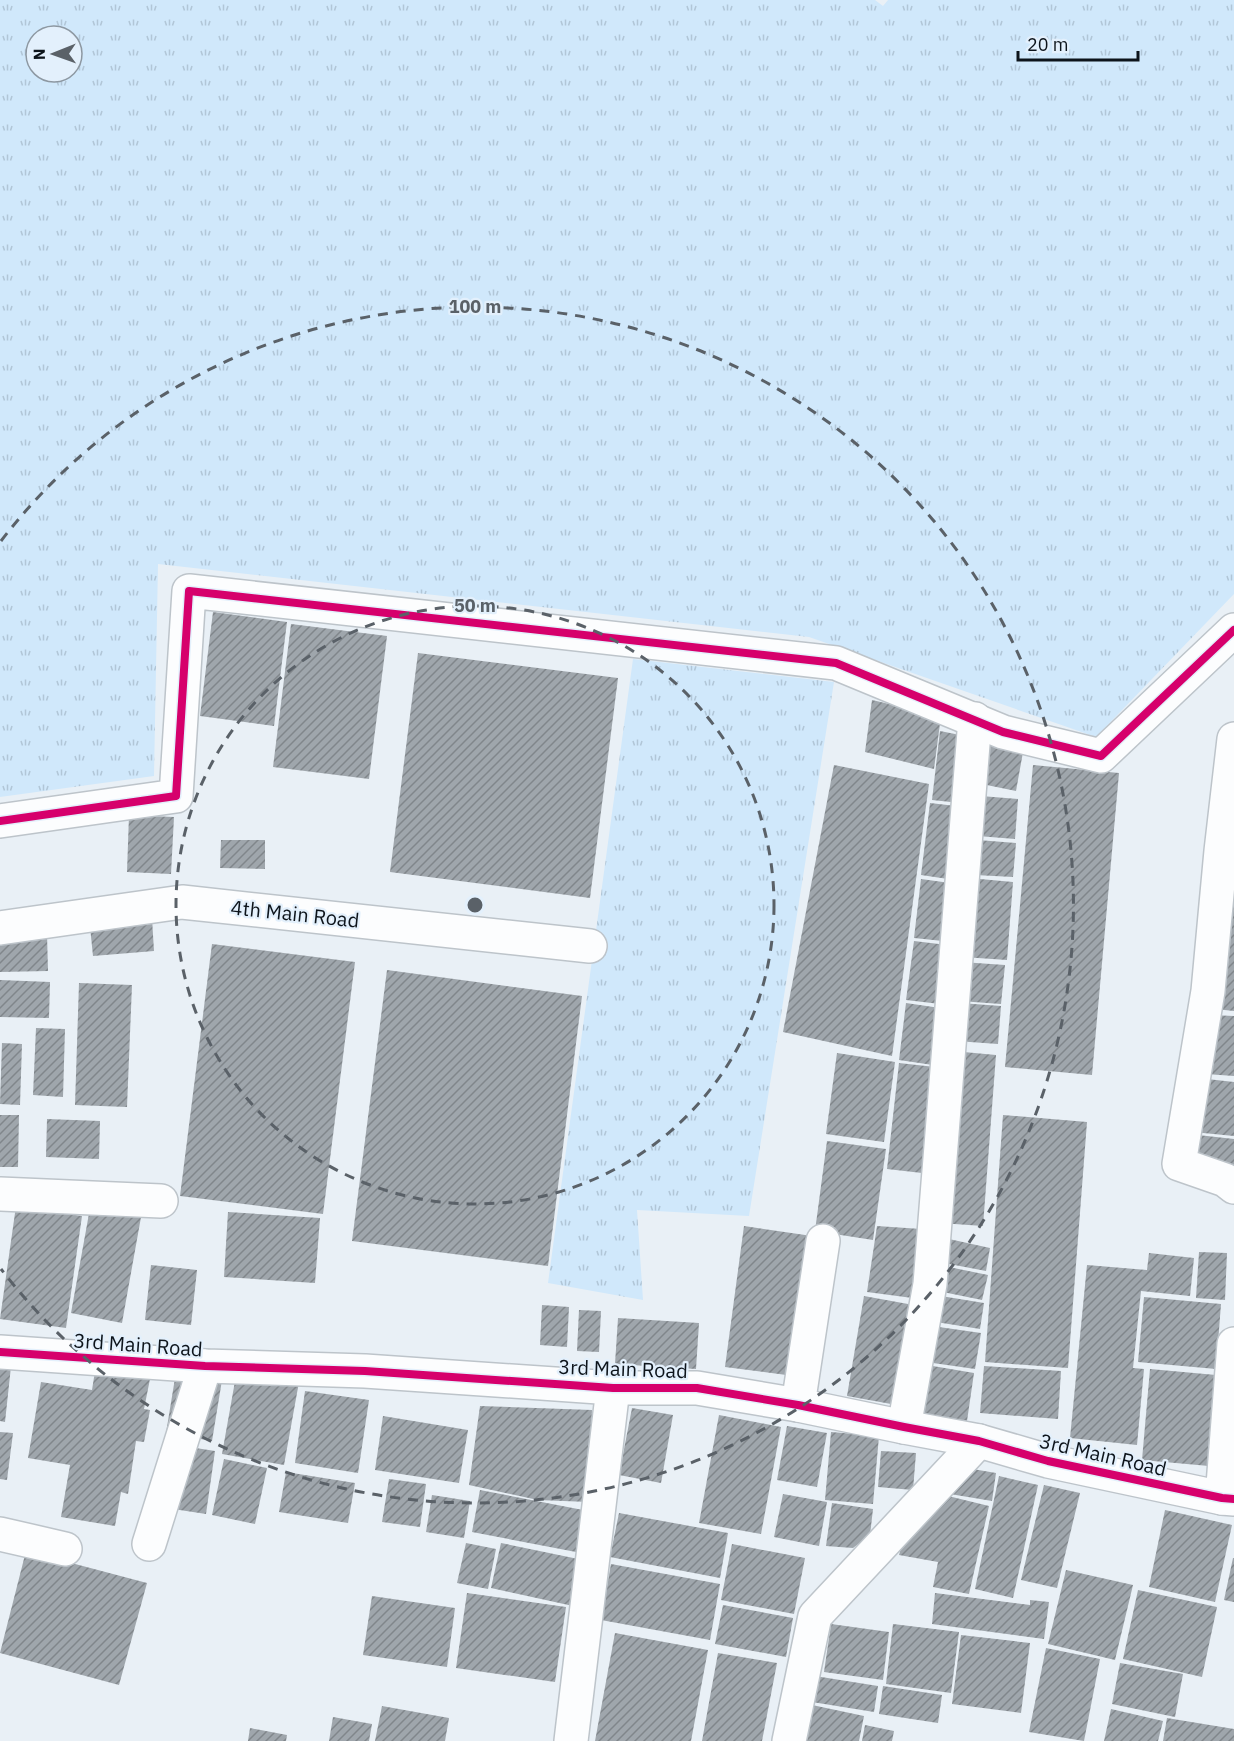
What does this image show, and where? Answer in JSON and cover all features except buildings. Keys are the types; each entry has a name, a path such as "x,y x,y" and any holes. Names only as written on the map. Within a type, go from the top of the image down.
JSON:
{"street":[{"path":"0,820 176,796 189,591 836,663 1003,732 1101,756 1234,630"},
{"path":"904,1427 930,1284 975,719"},
{"path":"1234,739 1208,991 1179,1164 1225,1180 1234,1187"},
{"name":"4th Main Road","path":"0,928 182,902 590,946"},
{"path":"0,1194 161,1201"},
{"path":"798,1405 823,1241"},
{"path":"1228,1499 1234,1344"},
{"name":"3rd Main Road","path":"0,1352 205,1366 365,1371 613,1388 697,1388 798,1405 979,1441 1048,1461 1228,1499"},
{"path":"149,1544 205,1366"},
{"path":"571,1741 613,1388"},
{"path":"789,1741 815,1616 979,1441"},
{"path":"0,1534 65,1549"}],"green space":[{"path":"0,0 875,0 883,6 888,0 1234,0 1234,594 1096,737 809,637 158,564 154,776 0,797"},
{"path":"633,659 834,682 749,1216 637,1210 643,1300 548,1283"}],"cycle path":[{"path":"0,821 176,796 189,591 836,663 1003,732 1101,756 1234,630"},
{"path":"0,1352 205,1366 365,1371 613,1388 697,1388 798,1405 979,1441 1048,1461 1234,1499"}]}
